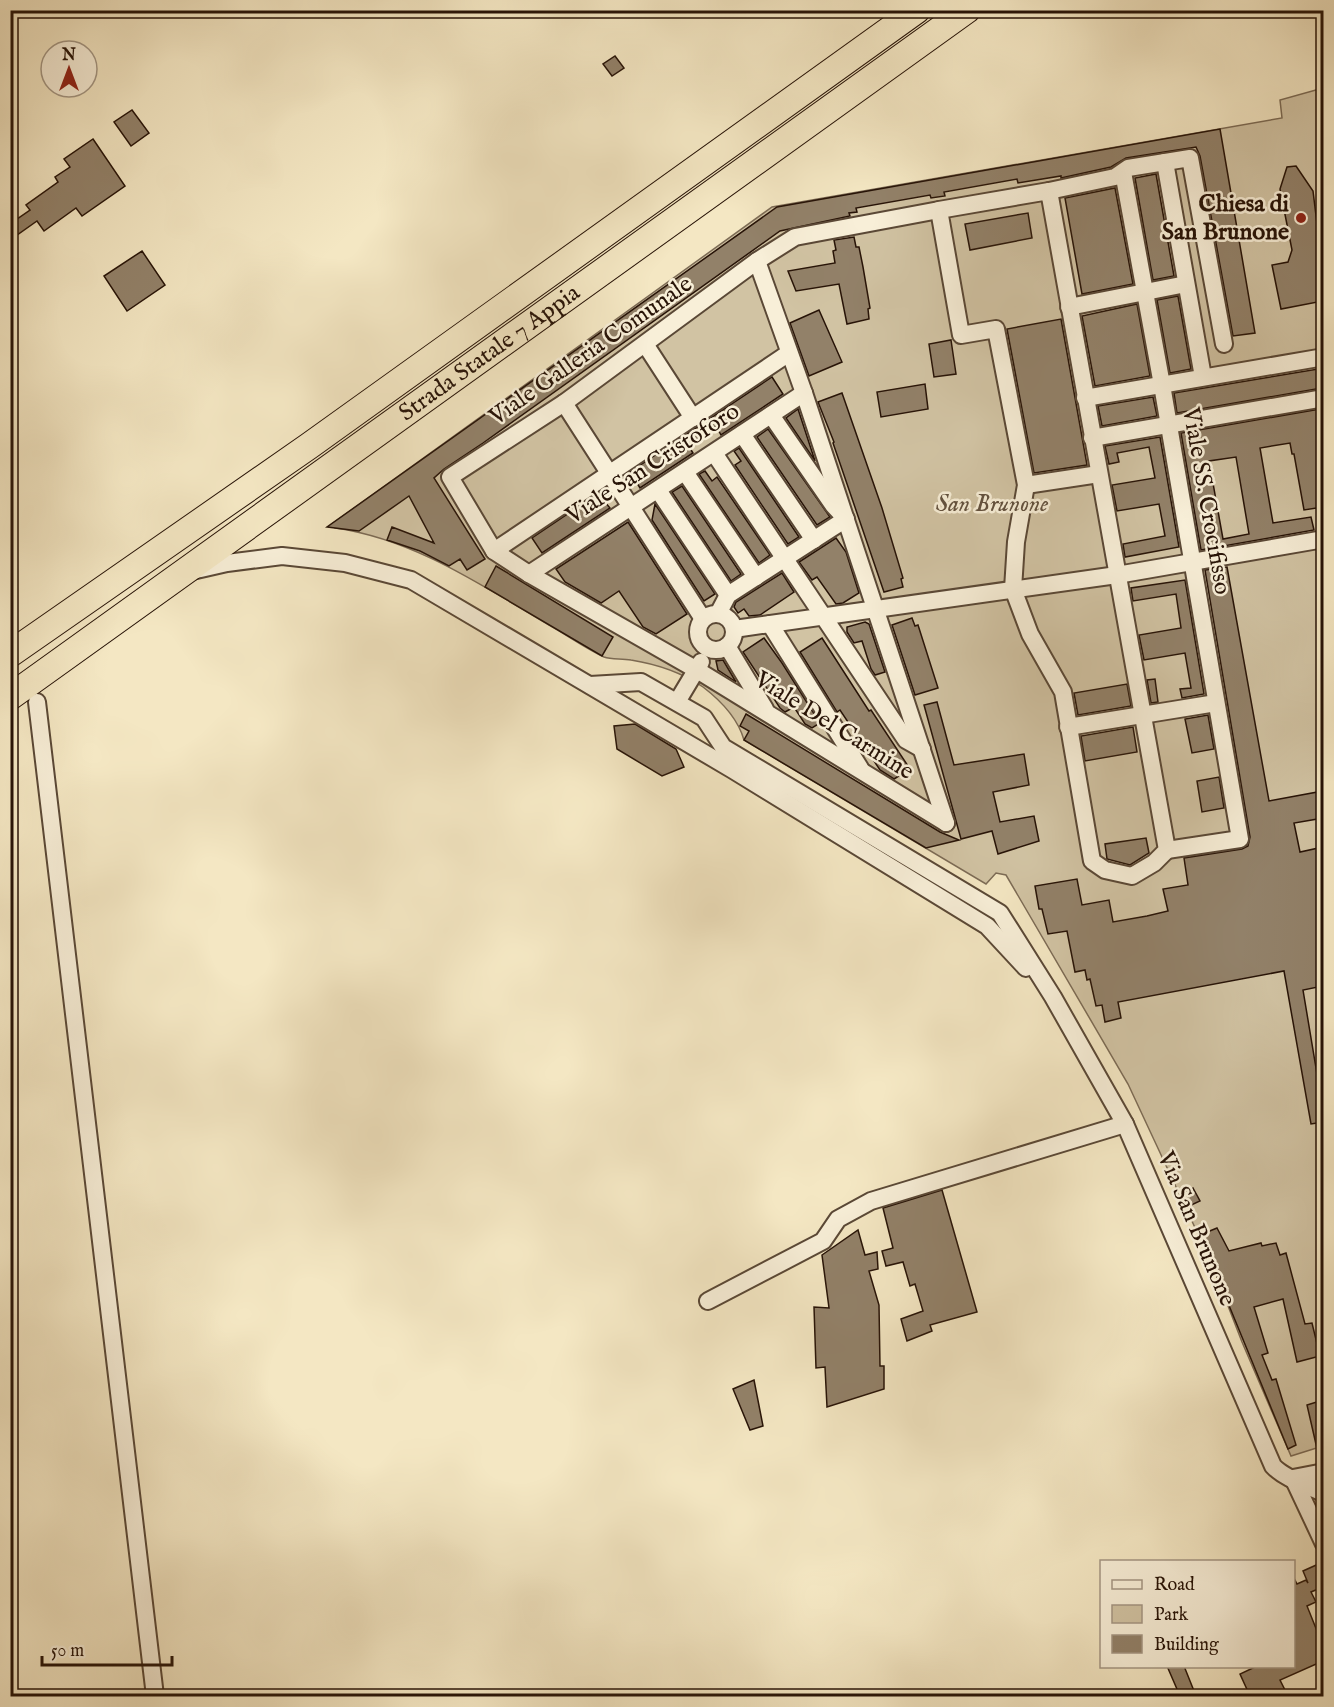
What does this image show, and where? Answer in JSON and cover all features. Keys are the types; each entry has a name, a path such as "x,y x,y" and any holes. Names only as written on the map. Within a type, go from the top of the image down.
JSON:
{"highway":[{"name":"Strada Statale 7 Appia","path":"10,654 309,446 917,10"},
{"name":"Strada Statale 7 Appia","path":"10,697 967,10"}],"street":[{"name":"Viale Galleria Comunale","path":"494,551 450,477 564,403 758,261 795,237 1049,191 1115,177 1128,168 1190,158 1224,344"},
{"path":"1165,162 1203,377"},
{"name":"Viale SS. Crocifisso","path":"1123,172 1240,839 1167,850"},
{"path":"939,210 961,334 996,329 1026,485 1016,542 1013,589 1030,634 1063,692 1092,861 1105,870 1132,876 1154,863 1167,850 1049,191"},
{"path":"758,261 922,749"},
{"path":"1069,307 1186,284"},
{"path":"645,344 693,418"},
{"path":"494,551 789,353"},
{"path":"1085,398 1323,357"},
{"name":"Viale San Cristoforo","path":"529,574 804,393"},
{"path":"1092,438 1323,398"},
{"path":"564,403 630,508 711,617 728,619 734,629 733,638 727,646 718,650 708,648 703,645 698,629 711,617 728,595 846,519"},
{"path":"771,415 833,505 846,519"},
{"path":"742,434 813,540"},
{"path":"714,453 906,740 922,749"},
{"path":"685,472 756,577"},
{"path":"1026,485 1099,474"},
{"path":"658,490 728,595"},
{"path":"734,629 1117,575 1323,539"},
{"name":"Viale Del Carmine","path":"494,551 529,574 767,712 946,823 922,749"},
{"path":"182,573 227,563 282,556 345,563 411,580 590,685 987,926 1053,997"},
{"path":"770,624 862,772"},
{"path":"727,646 767,712"},
{"path":"677,702 708,648"},
{"path":"590,685 641,682 677,702 704,718 723,747 1000,913 1053,997"},
{"path":"37,702 156,1696"},
{"path":"1068,727 1216,703"},
{"name":"Via San Brunone","path":"1053,997 1125,1125 1273,1466 1280,1474 1293,1478 1323,1494"},
{"path":"708,1301 823,1241 838,1219 871,1201 1125,1125"},
{"path":"1293,1478 1323,1472"},
{"name":"Via San Brunone","path":"1293,1478 1323,1544"}],"green space":[{"name":"San Brunone","path":"1323,88 1323,1446 1291,1456 1242,1342 1211,1262 1128,1084 1006,875 996,873 986,884 744,740 733,717 722,704 703,687 686,677 650,664 604,657 446,566 392,542 335,528 332,524 772,207 1282,118 1280,100"}],"building":[{"path":"615,56 624,68 612,76 603,64"},
{"path":"132,110 149,133 131,146 114,122"},
{"path":"1220,129 1255,333 1233,336 1200,156 1196,147 1126,158 1111,167 1061,178 1061,176 1018,183 1017,179 944,192 945,196 931,198 930,195 856,208 857,212 849,213 850,216 780,231 434,478 485,559 467,570 460,559 449,566 420,551 387,540 392,527 434,543 409,496 359,531 327,527 777,207"},
{"path":"93,139 125,186 82,216 76,208 44,231 37,221 10,240 10,224 30,210 26,205 58,182 55,177 70,167 64,159"},
{"name":"Chiesa di San Brunone","path":"1296,166 1313,191 1319,240 1323,252 1323,301 1281,309 1272,265 1288,262 1292,250 1280,189 1287,167"},
{"path":"1156,174 1174,276 1153,280 1135,178"},
{"path":"1115,188 1133,284 1082,294 1065,198"},
{"path":"1028,213 1032,238 970,250 965,224"},
{"path":"854,237 856,247 859,247 870,308 868,309 869,319 847,324 839,284 796,291 788,271 835,263 834,240"},
{"path":"142,251 165,285 127,311 104,276"},
{"path":"1178,296 1191,369 1170,373 1157,300"},
{"path":"1137,304 1150,376 1095,386 1082,316"},
{"path":"819,310 842,362 809,376 790,323"},
{"path":"1061,319 1087,465 1034,473 1007,329"},
{"path":"951,340 956,374 934,377 929,344"},
{"path":"1318,369 1322,388 1177,413 1174,393"},
{"path":"772,377 783,394 721,435 716,426 688,445 693,453 640,488 630,472"},
{"path":"925,384 928,409 881,417 877,392"},
{"path":"842,393 882,508 903,578 901,579 903,587 884,592 834,442 818,402"},
{"path":"1153,397 1157,416 1102,426 1098,406"},
{"path":"798,409 815,461 786,418"},
{"path":"1320,409 1323,427 1323,507 1304,510 1290,443 1260,448 1273,523 1311,517 1314,530 1201,550 1181,433","holes":["1236,457 1249,534 1223,539 1209,461"]},
{"path":"768,429 830,517 817,525 757,437"},
{"path":"1160,437 1179,547 1125,557 1123,544 1165,536 1159,504 1117,511 1112,485 1155,478 1149,447 1117,453 1119,462 1109,464 1105,446"},
{"path":"739,448 799,537 788,544 735,465 741,461 734,451"},
{"path":"705,471 712,481 717,477 770,555 759,563 699,474"},
{"path":"682,486 741,574 731,581 672,492"},
{"path":"606,488 611,496 604,501 610,508 542,553 532,538"},
{"path":"655,504 715,594 704,601 652,520"},
{"path":"628,522 687,614 656,634 643,627 619,591 601,603 565,582 556,569"},
{"path":"836,538 846,552 859,593 843,603 836,604 817,577 812,580 799,562"},
{"path":"496,566 613,637 602,656 485,587"},
{"path":"1227,567 1269,801 1323,791 1323,818 1294,823 1300,852 1323,847 1323,986 1303,990 1323,1110 1323,1122 1311,1124 1284,971 1118,1002 1121,1018 1105,1022 1102,1005 1096,1006 1090,979 1087,980 1085,970 1075,972 1067,931 1048,934 1042,909 1039,909 1035,886 1077,879 1082,905 1109,900 1113,922 1147,916 1168,911 1163,889 1188,885 1184,858 1242,849 1248,846 1250,837 1205,570"},
{"path":"782,573 794,592 760,615 749,616 744,609 738,613 734,607 736,602"},
{"path":"1185,580 1204,694 1182,698 1180,689 1191,688 1185,653 1144,660 1139,635 1181,628 1176,594 1133,601 1131,588"},
{"path":"912,618 915,626 918,625 938,688 915,695 892,625"},
{"path":"865,622 869,624 885,672 875,675 862,641 854,643 847,632 847,627"},
{"path":"764,638 820,723 812,728 805,724 794,707 785,712 780,708 743,652"},
{"path":"822,638 910,769 894,779 880,770 840,710 837,712 800,652"},
{"path":"723,660 736,682 718,670 716,661"},
{"path":"1155,679 1158,702 1151,703 1147,680"},
{"path":"1127,684 1131,706 1078,715 1074,693"},
{"path":"937,702 954,765 1024,754 1029,785 993,792 1000,822 1034,816 1039,841 998,854 992,831 961,839 924,705"},
{"path":"746,714 940,832 959,840 926,848 744,740 749,731 740,726"},
{"path":"1208,715 1214,749 1192,753 1185,719"},
{"path":"635,724 676,749 684,767 662,776 617,749 614,726"},
{"path":"1133,727 1137,752 1085,761 1081,736"},
{"path":"1219,777 1224,808 1202,812 1197,781"},
{"path":"1146,838 1149,853 1130,865 1107,859 1105,844"},
{"path":"1193,1188 1200,1201 1187,1207 1181,1194"},
{"path":"942,1190 977,1312 930,1325 932,1331 907,1341 901,1319 923,1311 915,1284 910,1286 903,1262 886,1266 882,1251 893,1248 883,1208"},
{"path":"1217,1228 1229,1251 1261,1243 1262,1246 1276,1243 1280,1255 1286,1253 1305,1324 1312,1323 1320,1356 1297,1362 1283,1299 1254,1307 1268,1353 1262,1355 1272,1380 1276,1379 1296,1445 1288,1449 1200,1235"},
{"path":"858,1230 865,1255 877,1252 878,1269 869,1271 879,1305 880,1366 884,1366 884,1389 827,1407 825,1367 816,1368 814,1307 829,1308 822,1255"},
{"path":"754,1380 763,1426 750,1430 733,1389"},
{"path":"1323,1400 1323,1452 1318,1453 1307,1405"},
{"path":"1323,1562 1323,1587 1311,1592 1316,1602 1307,1606 1323,1646 1323,1661 1280,1680 1288,1696 1250,1696 1240,1674 1253,1668 1295,1668 1295,1580 1297,1584 1306,1580 1308,1583 1303,1571"},
{"path":"1168,1668 1185,1668 1196,1696 1180,1696"}],"place":[{"name":"Chiesa di San Brunone","path":"1301,218"}]}
